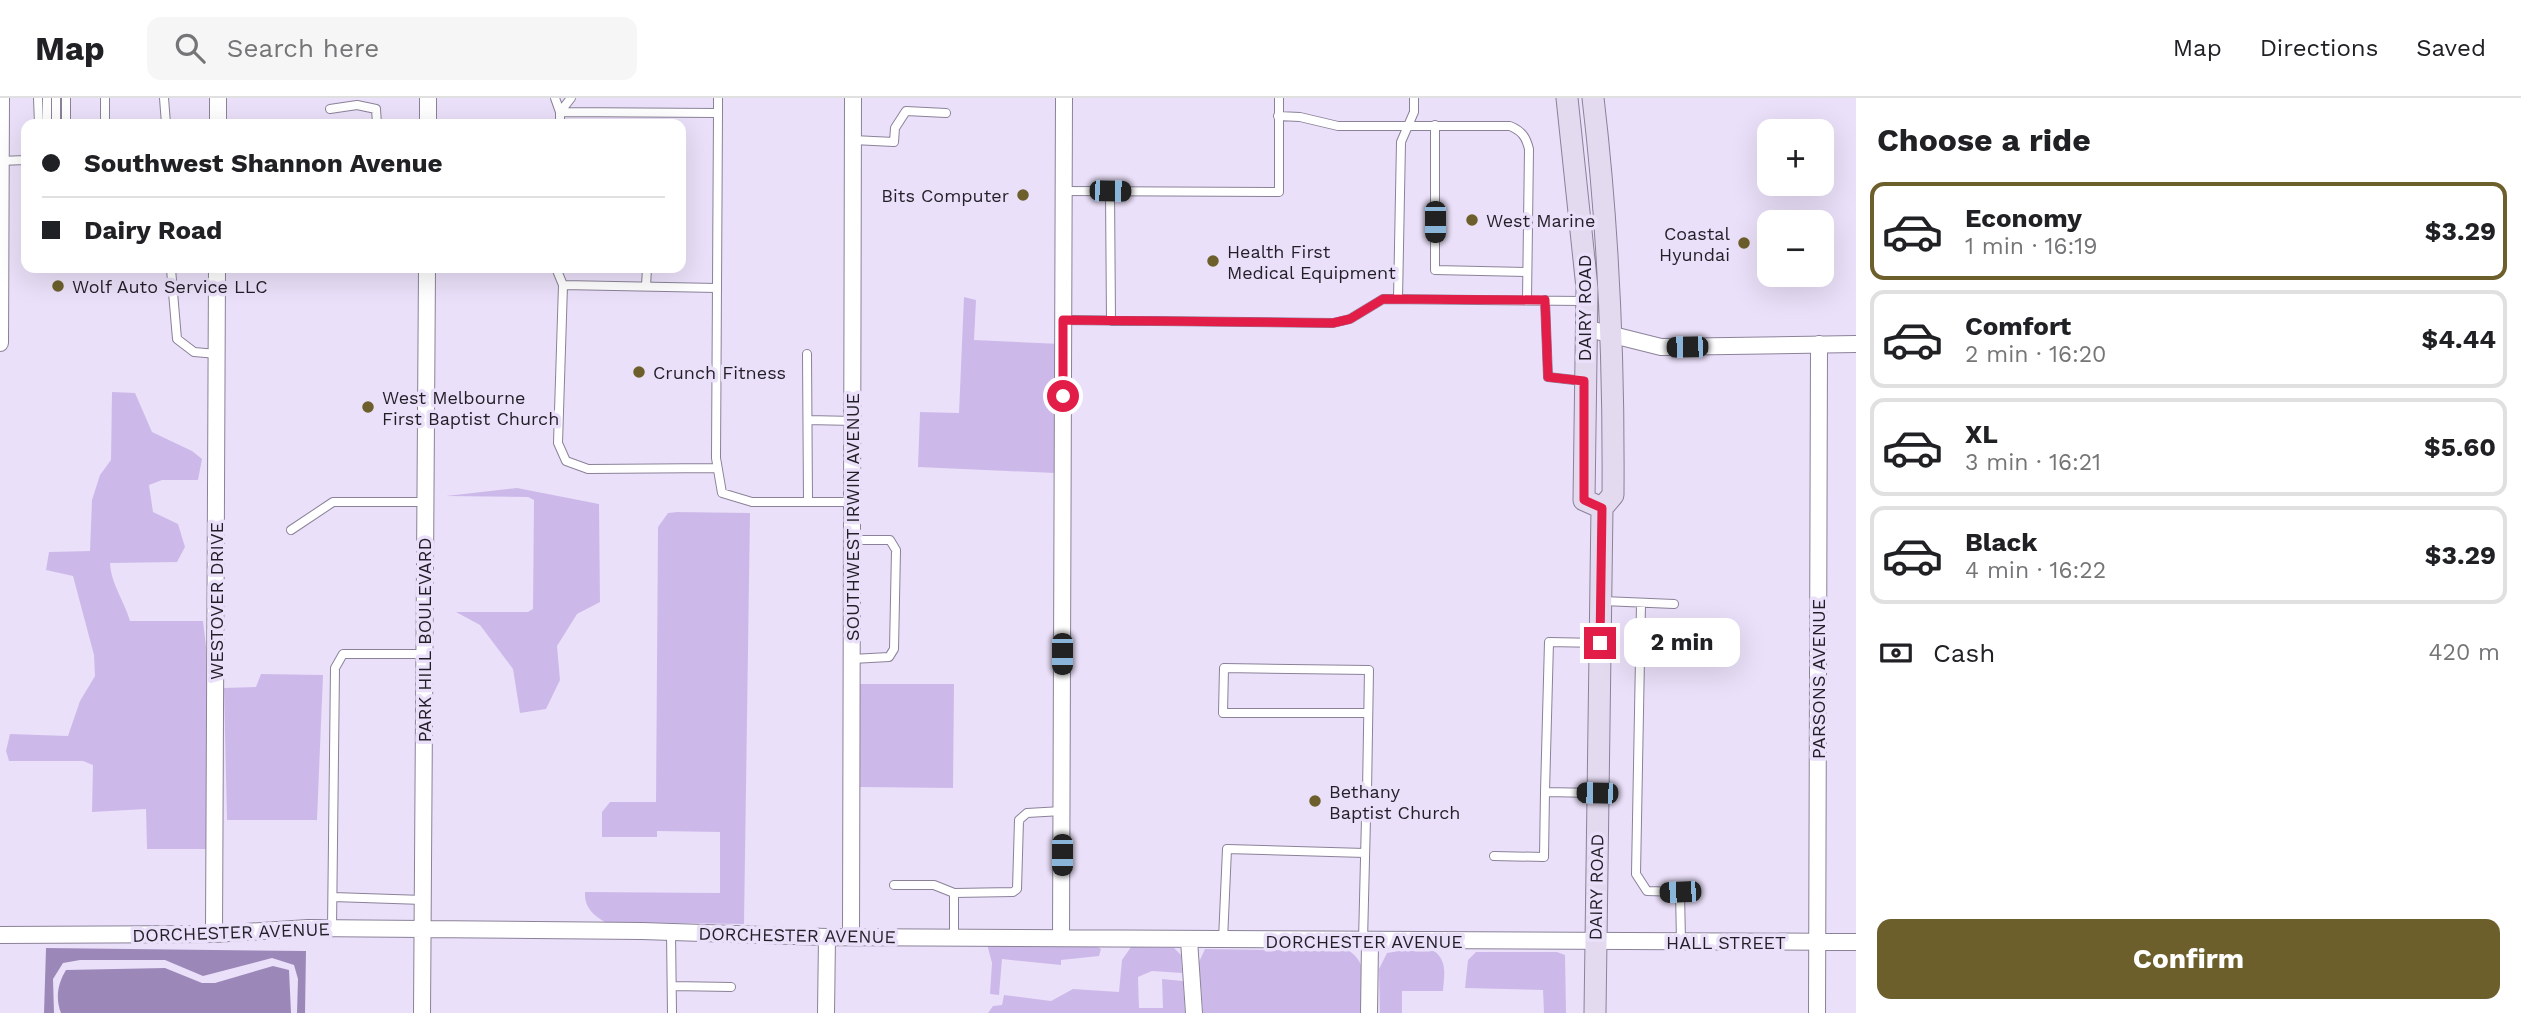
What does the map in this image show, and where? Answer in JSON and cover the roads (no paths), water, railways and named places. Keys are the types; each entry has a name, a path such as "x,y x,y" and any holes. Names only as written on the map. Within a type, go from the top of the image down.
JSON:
{"street":[{"path":"0,343 1,98"},
{"path":"218,98 218,119"},
{"path":"428,98 428,119"},
{"name":"SOUTHWEST IRWIN AVENUE","path":"851,936 853,98"},
{"path":"1062,938 1064,98"},
{"name":"DAIRY ROAD","path":"1567,98 1587,301 1584,500 1602,508"},
{"name":"DAIRY ROAD","path":"1593,98 1609,239 1613,495 1602,508 1595,1013"},
{"name":"WESTOVER DRIVE","path":"214,934 217,273"},
{"name":"PARK HILL BOULEVARD","path":"422,1013 427,273"},
{"path":"1585,328 1661,347 1856,344"},
{"name":"PARSONS AVENUE","path":"1817,1013 1819,344"},
{"name":"DORCHESTER AVENUE","path":"0,935 214,934 332,928 671,932 827,937 1595,942"},
{"path":"826,1013 827,937"},
{"path":"1189,940 1194,1013"},
{"path":"1366,941 1369,1013"},
{"name":"HALL STREET","path":"1595,942 1856,942"}],"lane":[{"path":"38,98 38,119"},
{"path":"47,98 47,119"},
{"path":"56,98 56,119"},
{"path":"66,98 66,119"},
{"path":"105,98 106,119"},
{"path":"164,98 166,119"},
{"path":"555,98 561,112 560,119"},
{"path":"561,112 571,98"},
{"path":"718,98 716,458 722,493 752,502 852,502"},
{"path":"1064,191 1279,192 1279,98"},
{"path":"1398,299 1401,142 1414,112 1413,98"},
{"path":"330,109 355,102 376,108 377,119"},
{"path":"853,140 894,142 895,128 906,111 946,113"},
{"path":"561,112 649,119 718,113"},
{"path":"1278,116 1310,119 1338,126 1510,126 1527,138 1527,300"},
{"path":"1435,125 1435,270 1527,272"},
{"path":"0,161 21,160"},
{"path":"1110,191 1111,321"},
{"path":"171,273 177,340 194,352 217,354"},
{"path":"558,273 563,285 558,443 566,461 588,469 718,468"},
{"path":"646,273 646,286"},
{"path":"563,285 718,288"},
{"path":"1063,320 1333,323 1350,319 1383,299 1587,301"},
{"path":"1545,300 1548,377 1584,381"},
{"path":"807,354 808,502"},
{"path":"808,420 854,421"},
{"path":"291,530 333,502 425,502"},
{"path":"852,540 890,540 896,550 894,649 889,657 852,659"},
{"path":"1601,601 1674,604"},
{"path":"1641,604 1636,874 1647,891 1680,892 1681,942"},
{"path":"1494,856 1544,857 1549,642 1600,643"},
{"path":"332,928 335,668 344,654 424,654"},
{"path":"1367,792 1369,670 1224,668 1223,713 1368,713"},
{"path":"1545,792 1597,793"},
{"path":"894,885 934,885 954,893 1013,892 1019,884 1019,820 1027,813 1062,811"},
{"path":"1366,818 1366,941"},
{"path":"1223,940 1227,849 1365,853"},
{"path":"954,893 954,937"},
{"path":"333,897 423,900"},
{"path":"671,932 672,1013"},
{"path":"672,986 731,987"}],"place":[{"name":"Bits Computer","path":"1023,195"},
{"name":"West Marine","path":"1472,220"},
{"name":"Coastal Hyundai","path":"1744,243"},
{"name":"Health First Medical Equipment","path":"1213,261"},
{"name":"Wolf Auto Service LLC","path":"58,286"},
{"name":"Crunch Fitness","path":"639,372"},
{"name":"West Melbourne First Baptist Church","path":"368,407"},
{"name":"Bethany Baptist Church","path":"1315,801"}]}
